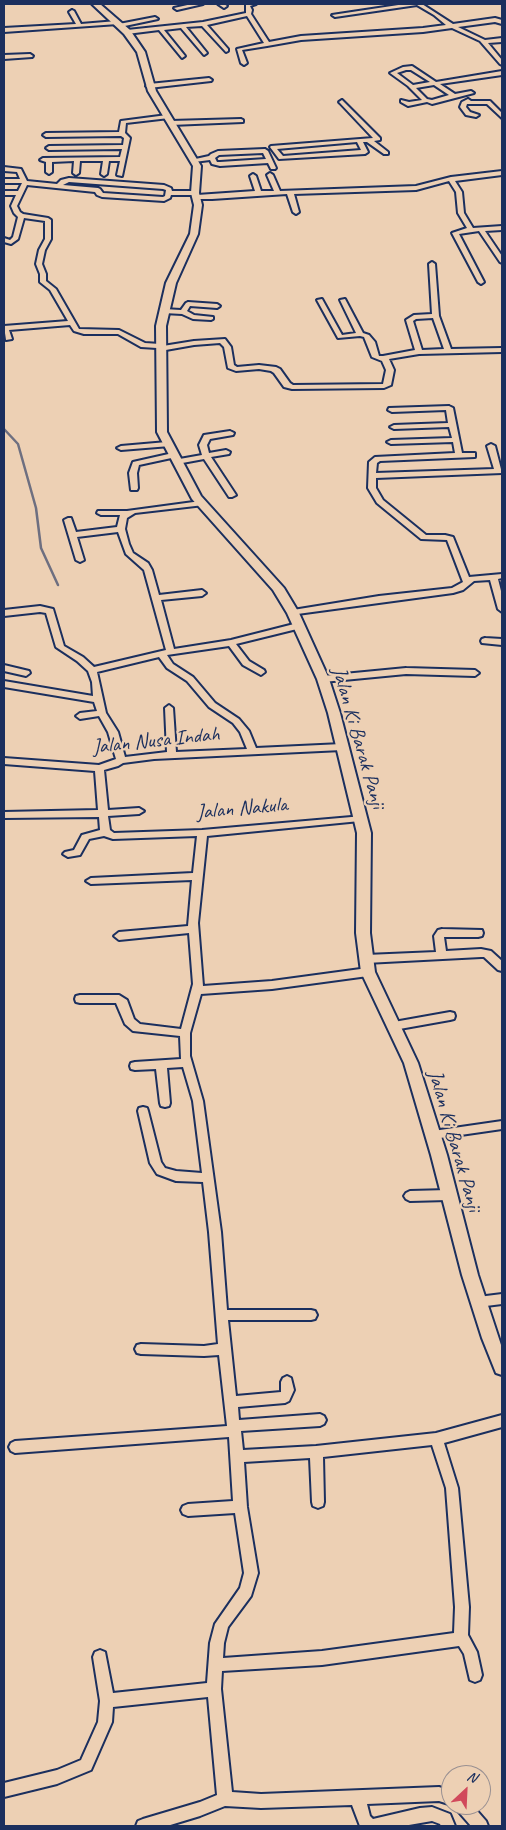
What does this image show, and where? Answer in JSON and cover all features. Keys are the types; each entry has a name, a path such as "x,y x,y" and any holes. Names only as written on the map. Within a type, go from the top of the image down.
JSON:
{"street":[{"name":"Jalan Ki Barak Panji","path":"96,4 121,26 140,52 149,86 197,166 196,195 198,205 194,234 175,273 164,311 160,347 162,428 190,487 201,503 264,570 278,588 293,613 323,679 334,713 364,833 363,933 367,965 411,1063 433,1135 478,1302 502,1368"},
{"path":"177,8 200,4"},
{"path":"253,4 247,5 248,14 267,44"},
{"path":"336,15 417,4 436,14 449,24 485,42 502,63"},
{"path":"72,12 80,26"},
{"path":"4,30 80,26 160,28 203,24 248,14"},
{"path":"121,26 155,20"},
{"path":"244,63 240,49 301,38 397,33 449,24 495,20 502,22"},
{"path":"203,24 226,50"},
{"path":"182,26 204,53"},
{"path":"160,28 182,56"},
{"path":"485,42 502,40"},
{"path":"4,57 30,56"},
{"path":"426,101 393,71 412,68 454,96"},
{"path":"412,87 502,73"},
{"path":"149,86 209,80"},
{"path":"404,101 408,104 437,101 471,93"},
{"path":"462,96 471,104"},
{"path":"342,102 378,139 273,147 281,158 365,152 359,141"},
{"path":"476,115 468,114 463,107 464,103 488,102 502,116"},
{"path":"122,134 123,122 169,120 241,121"},
{"path":"46,135 122,134 127,138 120,175"},
{"path":"370,140 386,153"},
{"path":"49,148 125,147"},
{"path":"194,160 212,158 214,154 218,153 275,150"},
{"path":"265,151 273,168"},
{"path":"212,158 214,163 220,164 269,161"},
{"path":"104,174 106,159"},
{"path":"49,172 46,160 123,159"},
{"path":"76,173 77,160"},
{"path":"4,169 19,170 24,182 22,193 14,206 17,213 21,216 48,220 48,238 38,264 43,274 43,282 53,289 78,331 119,332 144,345 160,347 194,342 222,341 227,347 230,365 233,368 273,369 278,371 287,386 292,387 384,386 387,385 390,370 385,359"},
{"path":"169,193 212,198 259,193 410,188 451,179 502,173"},
{"path":"270,175 278,193"},
{"path":"253,176 259,193"},
{"path":"451,179 459,192 461,212 471,230"},
{"path":"4,181 98,190 100,194 111,196 164,199 167,198 169,193 167,187 69,180 63,181 60,185"},
{"path":"4,193 22,193"},
{"path":"290,193 296,212"},
{"path":"4,240 8,242 15,240 21,216"},
{"path":"480,282 455,235 456,231 502,228"},
{"path":"481,229 502,261"},
{"path":"432,264 436,316 448,352"},
{"path":"320,300 340,337 360,334"},
{"path":"342,300 360,334 369,339 376,357 385,359 391,356 419,352 502,350"},
{"path":"184,312 188,304 217,306"},
{"path":"164,311 184,312 193,317 211,318"},
{"path":"419,352 408,320 414,317 436,316"},
{"path":"8,339 4,328 72,323"},
{"path":"392,410 449,408 459,455"},
{"path":"394,427 453,425"},
{"path":"230,433 204,439 202,444 206,456 232,495"},
{"path":"391,442 456,440"},
{"path":"372,476 500,471 491,446"},
{"path":"121,448 206,456 226,452"},
{"path":"134,488 133,473 136,464 173,454"},
{"path":"467,582 450,539 445,537 428,538 422,535 380,501 372,488 372,476 373,462 376,459 472,455"},
{"path":"101,513 127,513 201,503"},
{"path":"127,513 123,517 121,529 130,554 145,565 148,570 156,598 170,666 190,679 212,705 236,721 244,730 253,751"},
{"path":"68,520 80,560"},
{"path":"73,536 121,529"},
{"path":"492,576 502,609"},
{"path":"293,613 365,601 452,590 460,588 467,582 479,577 502,576"},
{"path":"156,598 202,593"},
{"path":"4,612 50,610 60,647 80,659 92,670 102,713 113,732 121,760"},
{"path":"92,670 167,653 230,643 298,626"},
{"path":"485,641 502,642"},
{"path":"230,643 246,662 261,672"},
{"path":"4,668 26,673"},
{"path":"323,679 406,671 475,673"},
{"path":"4,684 98,700"},
{"path":"170,708 172,755"},
{"path":"80,716 102,713"},
{"name":"Jalan Nusa Indah","path":"4,761 99,768 115,764 121,760 172,755 342,747"},
{"path":"68,854 76,853 85,837 105,832 99,768"},
{"path":"4,815 103,814 139,811"},
{"name":"Jalan Nakula","path":"105,832 109,836 202,833 360,818"},
{"path":"202,833 193,929 197,990 185,1033 186,1063 196,1089 215,1232 221,1315 237,1456 240,1508 250,1572 250,1582 242,1598 218,1632 214,1689 226,1799"},
{"path":"91,881 198,876"},
{"path":"119,936 193,929"},
{"path":"441,955 439,936 442,932 478,933"},
{"path":"197,990 272,985 367,965 441,955 487,954 502,967"},
{"path":"80,999 119,999 123,1003 130,1021 137,1028 185,1033"},
{"path":"394,1026 450,1016"},
{"path":"136,1066 186,1063"},
{"path":"161,1065 165,1103"},
{"path":"143,1111 156,1163 161,1170 176,1176 208,1178"},
{"path":"433,1135 502,1125"},
{"path":"410,1196 448,1195"},
{"path":"478,1302 502,1300"},
{"path":"221,1315 311,1315"},
{"path":"141,1350 204,1351 225,1349"},
{"path":"231,1402 285,1397 288,1390 287,1382"},
{"path":"237,1456 316,1452 436,1439 501,1419"},
{"path":"15,1447 320,1420"},
{"path":"436,1439 452,1488 462,1607 461,1636 470,1652 475,1674"},
{"path":"316,1452 318,1502"},
{"path":"188,1510 240,1508"},
{"path":"215,1665 322,1658 456,1640 461,1636"},
{"path":"4,1790 57,1777 86,1765 105,1722 107,1701 100,1657"},
{"path":"107,1701 214,1689"},
{"path":"144,1826 226,1799 260,1801 357,1796 441,1795"},
{"path":"357,1796 364,1820 368,1825 373,1826 432,1814 439,1815 445,1819 448,1826"},
{"path":"471,1815 481,1826"}],"waterway":[{"path":"4,429 18,444 36,508 41,548 58,585"}]}
